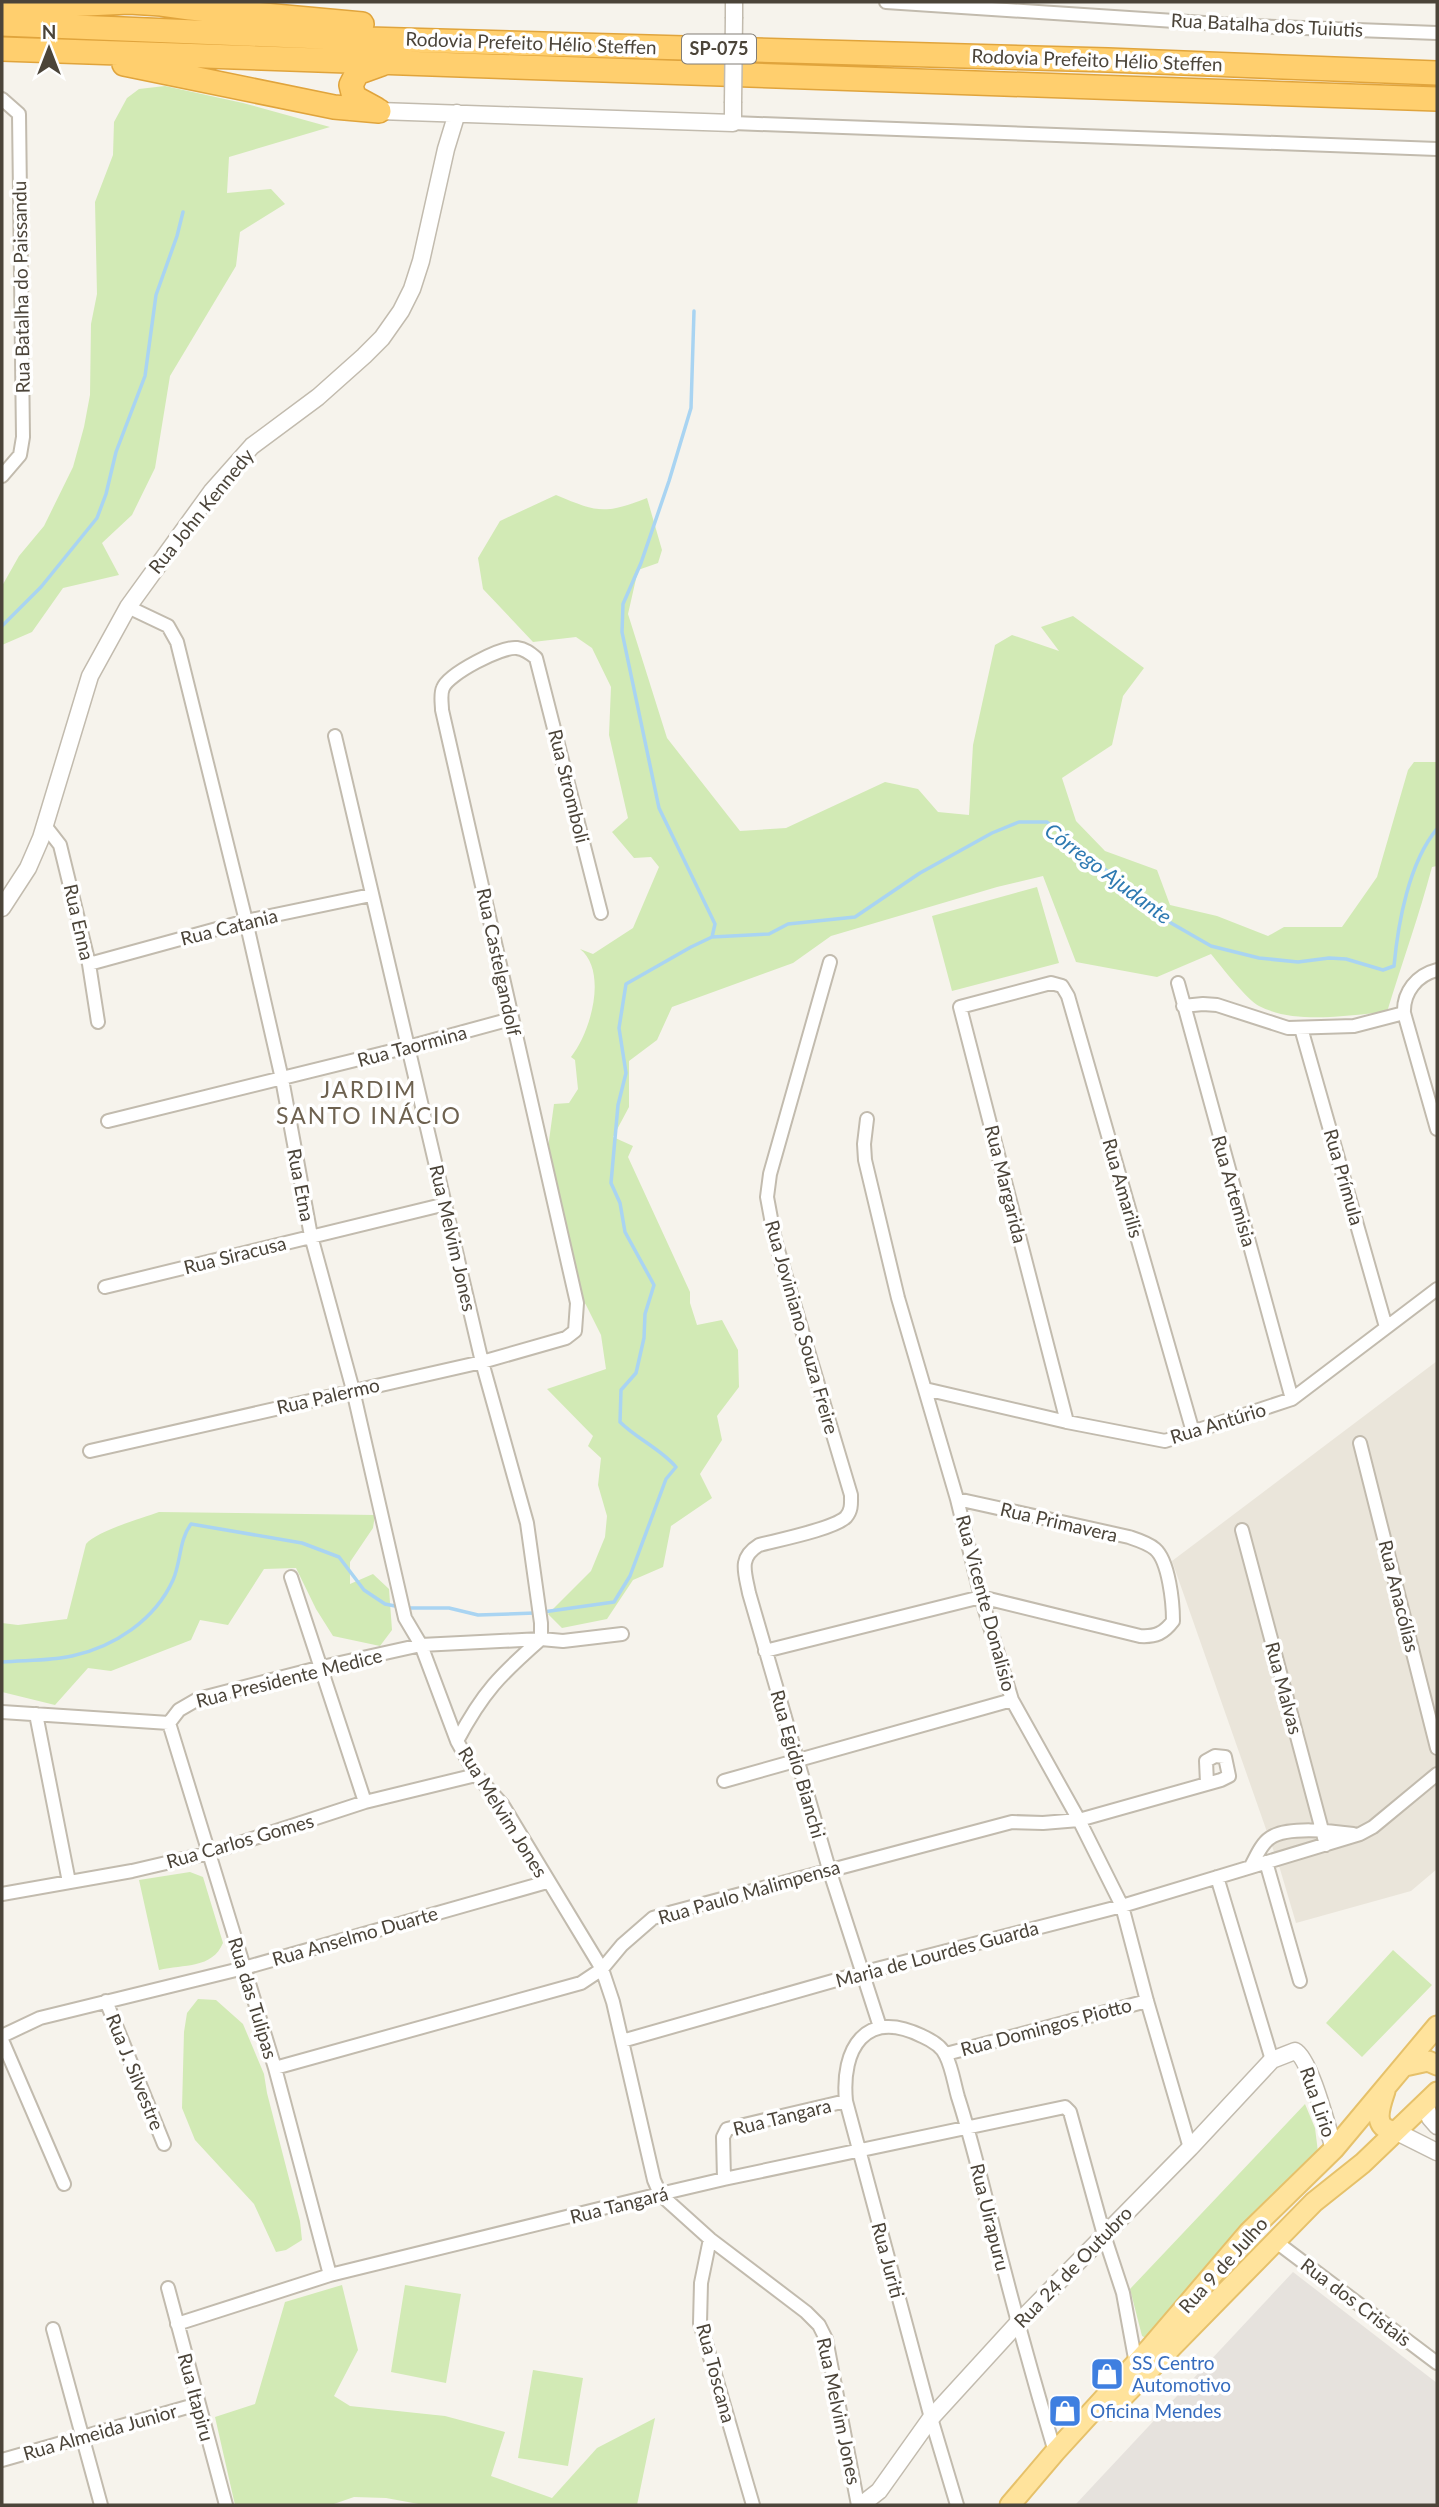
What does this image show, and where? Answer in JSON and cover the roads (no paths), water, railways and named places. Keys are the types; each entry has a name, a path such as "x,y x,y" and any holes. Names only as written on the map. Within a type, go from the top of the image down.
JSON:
{"highway":[{"path":"2,8 161,3 204,10 380,26 472,41"},
{"name":"Rodovia Prefeito Hélio Steffen","path":"2,24 368,39 1437,73"},
{"name":"Rodovia Prefeito Hélio Steffen","path":"2,49 1437,99"},
{"path":"77,52 125,65 334,107 379,111"},
{"path":"379,111 354,97 351,85 357,73 387,63"}],"main road":[{"name":"Rua 9 de Julho","path":"1026,2505 1157,2352 1249,2232 1334,2149 1437,2026"},
{"path":"1405,2066 1428,2061 1437,2065"},
{"path":"1387,2086 1378,2112 1379,2121 1388,2130 1395,2131"},
{"name":"Rua 9 de Julho","path":"1010,2505 1136,2364 1157,2352 1314,2202 1363,2163 1434,2094"},
{"path":"1275,2241 1270,2237 1275,2221 1303,2189 1307,2177"}],"street":[{"name":"Rua Batalha dos Tuiutis","path":"886,2 1251,26 1437,33"},
{"path":"733,123 734,9"},
{"name":"Rua Batalha do Paissandu","path":"2,99 19,114 23,437 20,455 2,476"},
{"path":"379,111 1437,149"},
{"name":"Rua John Kennedy","path":"2,908 28,868 46,827 90,676 128,607 212,491 252,446 318,397 364,356 382,338 401,311 421,261 446,149 457,113"},
{"name":"Rua Etna","path":"128,607 168,626 177,642 282,1079 311,1236 353,1390 405,1618 421,1645 457,1741"},
{"name":"Rua Castelgandolf","path":"536,658 527,650 515,647 499,650 449,679 442,690 442,710 577,1303 577,1326 566,1338"},
{"name":"Rua Stromboli","path":"536,658 601,913"},
{"name":"Rua Melvim Jones","path":"335,736 482,1362 527,1523 539,1605 541,1639 487,1690 457,1741 475,1775 502,1804 602,1969 622,2041 654,2180 660,2194 710,2239 806,2312 819,2325 832,2360 860,2505"},
{"name":"Rua Enna","path":"46,827 60,845 89,964 98,1023"},
{"name":"Rua Catania","path":"89,964 246,921 371,895"},
{"name":"Rua Joviniano Souza Freire","path":"759,1545 836,1523 847,1516 851,1507 851,1495 775,1240 767,1197 770,1174 830,962"},
{"path":"1437,970 1414,984 1406,998 1404,1013 1437,1129"},
{"name":"Rua Artemisia","path":"1178,983 1292,1399"},
{"name":"Rua Amarilis","path":"1021,990 1057,984 1062,986 1068,996 1193,1432"},
{"name":"Rua Margarida","path":"1021,990 960,1007 1067,1422"},
{"path":"1183,1006 1217,1005 1276,1025 1301,1028 1354,1026 1404,1013"},
{"name":"Rua Taormina","path":"108,1121 408,1048 511,1020"},
{"name":"Rua Prímula","path":"1301,1028 1386,1326"},
{"name":"Rua Vicente Donalisio","path":"867,1119 865,1160 898,1298 1012,1700 1079,1820 1122,1906 1190,2148"},
{"name":"Rua Siracusa","path":"105,1287 446,1204"},
{"name":"Rua Antúrio","path":"925,1389 1067,1422 1165,1441 1292,1399 1437,1289"},
{"name":"Rua Palermo","path":"90,1451 482,1362 566,1338"},
{"name":"Rua Anacólias","path":"1360,1443 1437,1748"},
{"name":"Rua Primavera","path":"957,1499 1129,1537 1148,1544 1158,1551 1166,1567 1174,1620 1167,1630 1153,1637 1140,1636 981,1597"},
{"name":"Rua Malvas","path":"1242,1530 1326,1845"},
{"name":"Rua Egidio Bianchi","path":"759,1545 745,1558 748,1594 829,1869 880,2027"},
{"path":"291,1577 365,1802"},
{"path":"765,1651 981,1597"},
{"name":"Rua Presidente Medice","path":"169,1723 179,1710 198,1699 421,1645 590,1639 622,1634"},
{"path":"724,1781 1012,1700"},
{"path":"2,1712 169,1723"},
{"path":"36,1714 69,1882"},
{"name":"Rua das Tulipas","path":"169,1723 275,2068 330,2275"},
{"name":"Maria de Lourdes Guarda","path":"622,2041 861,1973 1122,1906 1360,1835 1373,1828 1437,1774"},
{"name":"Rua Carlos Gomes","path":"2,1894 209,1853 365,1802 475,1775"},
{"name":"Rua Paulo Malimpensa","path":"275,2068 581,1983 602,1969 622,1945 653,1918 1012,1822 1079,1820 1207,1783"},
{"path":"1251,1866 1270,1837 1322,1830 1360,1835"},
{"path":"1266,1861 1300,1981"},
{"path":"1217,1877 1272,2060"},
{"name":"Rua Anselmo Duarte","path":"2,2038 40,2018 244,1968 547,1882"},
{"name":"Rua J. Silvestre","path":"106,2001 164,2144"},
{"name":"Rua Domingos Piotto","path":"946,2053 1147,2001"},
{"path":"880,2027 911,2030 928,2038 946,2053"},
{"name":"Rua Juriti","path":"880,2027 860,2039 849,2059 844,2080 845,2101 957,2505"},
{"path":"2,2038 64,2184"},
{"name":"Rua Lirio","path":"1272,2060 1295,2050 1302,2055 1318,2095 1334,2149"},
{"name":"Rua Uirapuru","path":"946,2053 968,2128 1017,2324 1055,2452"},
{"name":"Rua 24 de Outubro","path":"860,2505 879,2491 931,2418 1017,2324 1190,2148 1272,2060"},
{"path":"1434,2094 1430,2119 1437,2126"},
{"name":"Rua Tangara","path":"724,2179 723,2137 727,2129 845,2101"},
{"name":"Rua Tangará","path":"177,2324 330,2275 660,2194 1065,2107 1070,2112 1104,2235"},
{"path":"1395,2131 1437,2152"},
{"path":"1104,2235 1123,2293 1136,2364"},
{"name":"Rua Toscana","path":"710,2239 701,2283 700,2323 753,2505"},
{"name":"Rua dos Cristais","path":"1275,2241 1437,2363"},
{"name":"Rua Itapiru","path":"168,2288 226,2505"},
{"path":"1131,2328 1140,2341 1157,2352"},
{"path":"53,2329 101,2505"},
{"name":"Rua Almeida Junior","path":"2,2460 198,2404"}],"waterway":[{"path":"2,626 41,587 97,518 116,452 145,376 156,295 183,212"},
{"path":"694,311 691,408 641,563 623,604 622,632 659,808 715,924 712,937"},
{"name":"Córrego Ajudante","path":"543,1612 614,1602 630,1576 666,1479 676,1467 620,1422 621,1390 636,1373 644,1338 645,1314 654,1285 625,1232 620,1203 611,1183 618,1105 626,1073 619,1028 626,984 712,937 769,934 788,924 855,917 920,873 992,833 1019,822 1047,822 1171,923 1211,946 1259,958 1298,962 1346,959 1383,970 1394,966 1406,894 1419,858 1437,829"},
{"name":"Córrego Ajudante","path":"2,1662 72,1656 103,1646 132,1630 156,1607 173,1580 184,1537 191,1524 302,1543 339,1557 364,1590 385,1604 400,1607"},
{"name":"Córrego Ajudante","path":"407,1608 449,1608 478,1615 535,1613"}],"place":[{"name":"SS Centro Automotivo","path":"1107,2374"},
{"name":"Oficina Mendes","path":"1065,2411"}],"district":[{"name":"JARDIM SANTO INÁCIO","path":"369,1103"}]}
